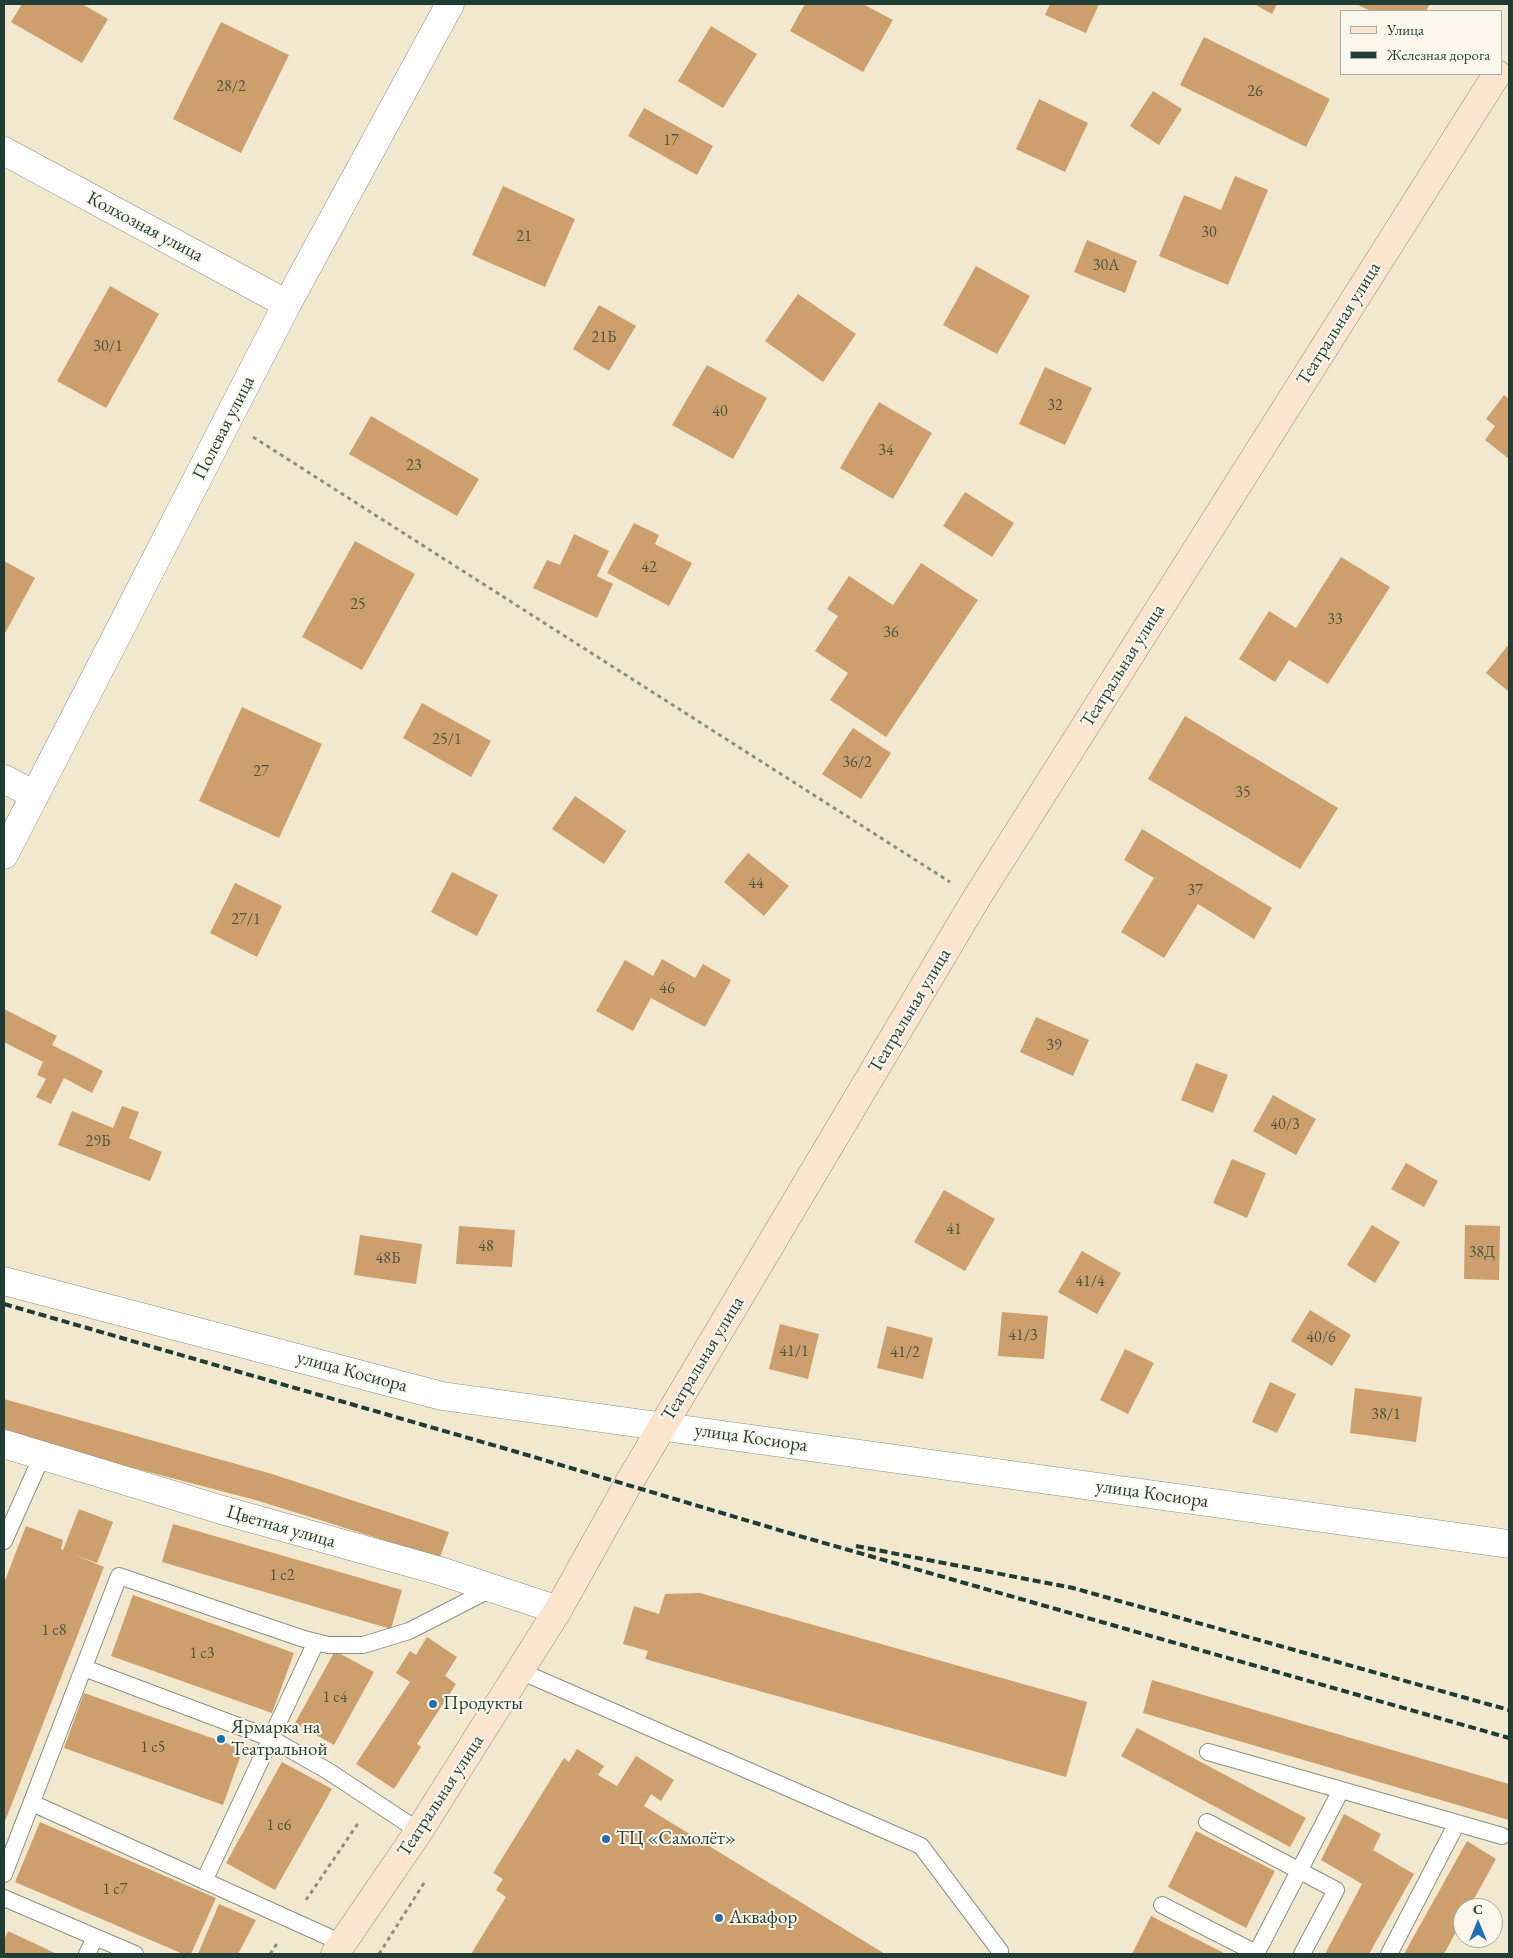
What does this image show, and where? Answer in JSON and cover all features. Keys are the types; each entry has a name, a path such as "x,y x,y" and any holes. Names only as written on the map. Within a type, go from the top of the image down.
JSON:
{"street":[{"name":"Полевая улица","path":"4,855 287,304 450,4"},
{"name":"Театральная улица","path":"338,1949 419,1831 558,1610 627,1486 976,899 1496,75"},
{"name":"Колхозная улица","path":"4,151 287,304"},
{"path":"4,779 35,795"},
{"name":"улица Косиора","path":"4,1281 442,1396 1509,1544"},
{"name":"Цветная улица","path":"4,1444 222,1510 440,1570 558,1610"}],"lane":[{"path":"4,1541 42,1456"},
{"path":"4,1874 119,1576 328,1645 362,1645 409,1631 493,1588"},
{"path":"204,1881 316,1642"},
{"path":"84,1668 270,1738 328,1771 419,1831"},
{"path":"520,1671 921,1846 1000,1951 1000,1954"},
{"path":"1208,1752 1502,1836"},
{"path":"1162,1905 1256,1954 1341,1790"},
{"path":"32,1803 292,1920 338,1949"},
{"path":"1207,1822 1336,1890 1302,1954"},
{"path":"1389,1954 1457,1823"},
{"path":"4,1898 135,1954"},
{"path":"87,1954 95,1938"}],"path":[{"path":"228,421 976,899"},
{"path":"270,1954 374,1801"}],"building":[{"path":"22,4 82,4 108,19 82,63 11,22"},
{"path":"805,4 863,4 893,20 863,72 790,31"},
{"path":"1050,4 1099,4 1086,33 1045,15"},
{"path":"1254,4 1277,4 1272,14"},
{"path":"1356,4 1430,4 1427,10 1369,10"},
{"path":"221,22 289,55 241,153 173,119"},
{"path":"711,26 757,54 723,108 678,81"},
{"path":"1204,37 1330,99 1306,147 1180,85"},
{"path":"1153,91 1182,109 1159,145 1130,126"},
{"path":"1039,99 1088,123 1065,172 1016,149"},
{"path":"644,108 713,146 697,175 628,136"},
{"path":"1235,176 1268,190 1228,285 1159,256 1184,195 1221,210"},
{"path":"503,186 575,219 545,287 472,255"},
{"path":"1087,240 1137,261 1125,293 1074,272"},
{"path":"976,266 1030,296 997,354 943,325"},
{"path":"110,286 159,314 106,408 57,381"},
{"path":"798,294 856,334 823,382 765,341"},
{"path":"599,305 636,326 609,371 573,349"},
{"path":"707,365 767,398 733,459 672,425"},
{"path":"1045,367 1092,388 1065,445 1019,424"},
{"path":"1504,395 1509,399 1509,459 1485,440 1495,426 1486,419"},
{"path":"879,402 932,433 893,499 840,468"},
{"path":"371,416 479,479 457,516 349,454"},
{"path":"965,492 1014,523 992,557 943,526"},
{"path":"634,523 659,535 655,544 692,563 669,606 607,573"},
{"path":"574,534 609,551 597,576 613,584 597,618 533,588 547,560 560,565"},
{"path":"355,541 415,574 362,670 302,637"},
{"path":"1341,557 1390,587 1328,684 1289,660 1275,682 1239,659 1269,611 1296,628"},
{"path":"4,561 35,578 4,635"},
{"path":"921,563 978,600 886,737 830,700 848,673 815,651 838,616 827,609 849,576 893,605"},
{"path":"1509,644 1509,689 1508,691 1486,673"},
{"path":"422,703 491,741 471,777 403,738"},
{"path":"242,707 322,744 279,838 199,801"},
{"path":"1185,716 1338,808 1300,869 1148,779"},
{"path":"853,728 891,753 861,799 822,774"},
{"path":"575,796 626,831 604,864 552,829"},
{"path":"1142,829 1272,908 1254,939 1198,904 1164,958 1121,932 1154,878 1124,860"},
{"path":"748,853 789,886 764,916 724,882"},
{"path":"452,872 498,895 477,936 431,912"},
{"path":"235,883 282,906 257,957 210,933"},
{"path":"662,959 695,978 703,964 731,980 705,1027 651,998 633,1031 596,1011 625,960 653,976"},
{"path":"4,1009 57,1036 52,1045 103,1071 92,1093 64,1078 51,1104 36,1097 46,1079 37,1075 43,1062 4,1042"},
{"path":"1036,1017 1089,1040 1073,1076 1020,1052"},
{"path":"1196,1063 1228,1075 1213,1113 1181,1100"},
{"path":"1273,1095 1316,1119 1296,1155 1253,1131"},
{"path":"122,1106 139,1112 129,1138 162,1152 150,1181 58,1145 72,1111 113,1128"},
{"path":"1232,1159 1266,1173 1247,1218 1213,1203"},
{"path":"1406,1163 1438,1181 1424,1207 1391,1189"},
{"path":"944,1190 995,1219 965,1271 914,1242"},
{"path":"1372,1225 1400,1242 1375,1283 1347,1265"},
{"path":"1465,1225 1500,1226 1499,1280 1464,1279"},
{"path":"459,1226 515,1230 512,1267 456,1264"},
{"path":"360,1235 422,1244 416,1284 354,1275"},
{"path":"1082,1251 1121,1273 1097,1314 1058,1292"},
{"path":"1310,1310 1351,1335 1332,1366 1291,1341"},
{"path":"1002,1312 1048,1316 1044,1359 998,1356"},
{"path":"780,1324 819,1334 808,1379 769,1369"},
{"path":"887,1326 933,1338 923,1379 877,1368"},
{"path":"1125,1349 1154,1363 1128,1414 1100,1400"},
{"path":"1270,1382 1296,1394 1277,1433 1252,1422"},
{"path":"1355,1388 1422,1397 1416,1442 1350,1433"},
{"path":"4,1399 272,1474 449,1532 439,1560 412,1549 259,1501 50,1446 4,1431"},
{"path":"79,1509 113,1522 97,1563 75,1555 104,1567 4,1824 4,1583 26,1526 63,1540 61,1549 63,1550"},
{"path":"173,1524 402,1590 391,1629 162,1562"},
{"path":"700,1593 1087,1702 1066,1777 645,1659 648,1651 623,1644 634,1606 659,1614 665,1594"},
{"path":"133,1595 294,1653 272,1713 111,1656"},
{"path":"427,1637 457,1657 445,1676 456,1684 417,1744 421,1747 394,1789 356,1764 410,1682 396,1673 410,1651 416,1655"},
{"path":"335,1651 374,1672 334,1745 295,1723"},
{"path":"1152,1680 1509,1784 1509,1820 1143,1713"},
{"path":"84,1693 243,1749 223,1805 64,1748"},
{"path":"1137,1728 1306,1818 1290,1847 1121,1756"},
{"name":"ТЦ «Самолёт»","path":"577,1749 604,1766 598,1775 617,1786 636,1756 674,1780 661,1801 651,1794 644,1806 885,1954 471,1954 506,1897 496,1890 503,1879 493,1873 564,1758 569,1762"},
{"path":"282,1762 332,1789 275,1890 226,1863"},
{"path":"1344,1814 1381,1834 1373,1850 1414,1874 1369,1954 1325,1954 1362,1884 1321,1860"},
{"path":"40,1822 216,1898 191,1954 183,1954 15,1882"},
{"path":"1196,1831 1275,1871 1246,1928 1168,1887"},
{"path":"1467,1841 1496,1859 1475,1898 1453,1898 1453,1937 1444,1954 1404,1954"},
{"path":"219,1904 256,1920 238,1954 198,1954"},
{"path":"1151,1916 1226,1954 1132,1954"},
{"path":"8,1931 57,1954 4,1954 4,1940"}],"railway":[{"path":"4,1304 517,1452 789,1533 1509,1738"},
{"path":"856,1546 1073,1588 1509,1710"}],"place":[{"name":"Продукты","path":"433,1704"},
{"name":"Ярмарка на Театральной","path":"221,1739"},
{"name":"ТЦ «Самолёт»","path":"606,1839"},
{"name":"Аквафор","path":"719,1918"}]}
